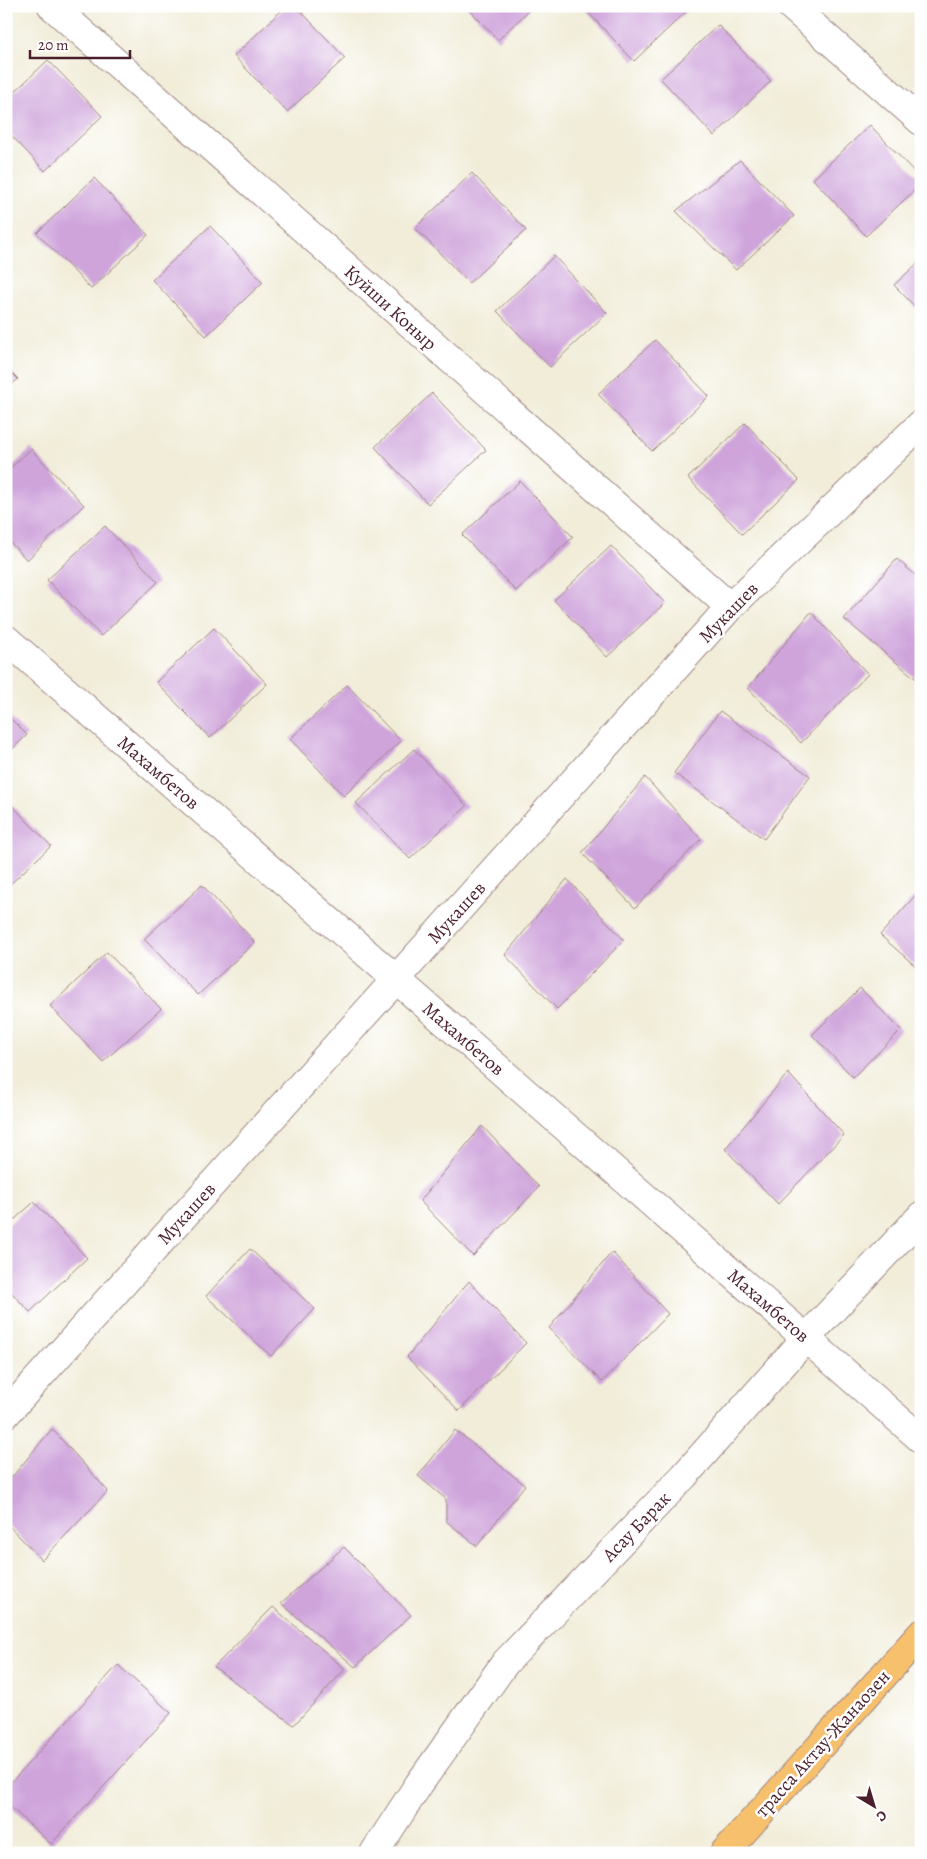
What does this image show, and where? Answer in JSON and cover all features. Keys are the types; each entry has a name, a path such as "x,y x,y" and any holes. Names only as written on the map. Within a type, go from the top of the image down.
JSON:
{"main road":[{"name":"трасса Актау-Жанаозен","path":"724,1853 921,1634"}],"street":[{"name":"Куйши Коныр","path":"52,6 730,607"},
{"path":"791,6 921,121"},
{"name":"Мукашев","path":"6,1414 730,607 921,424"},
{"name":"Махамбетов","path":"6,639 921,1439"},
{"name":"Асау Барак","path":"374,1853 419,1784 505,1663 684,1476 806,1338 921,1216"}],"building":[{"path":"286,6 296,6 345,58 287,112 234,56"},
{"path":"466,6 533,6 498,40"},
{"path":"582,6 692,6 634,61"},
{"path":"718,25 771,81 714,136 661,79"},
{"path":"48,60 102,116 45,171 6,130 6,100"},
{"path":"870,125 921,179 921,184 866,236 813,179"},
{"path":"740,160 794,216 736,270 676,211"},
{"path":"472,173 526,230 469,283 415,228"},
{"path":"94,178 148,235 91,289 37,233"},
{"path":"210,226 263,282 206,336 152,280"},
{"path":"554,256 607,313 550,367 497,311"},
{"path":"921,260 921,313 894,285"},
{"path":"655,340 709,396 652,451 598,394"},
{"path":"6,367 18,379 6,390"},
{"path":"432,393 486,450 428,504 375,447"},
{"path":"745,423 799,480 742,534 688,478"},
{"path":"31,449 84,505 27,560 6,538 6,472"},
{"path":"520,481 573,537 516,591 462,535"},
{"path":"105,526 158,582 101,636 47,580"},
{"path":"611,546 665,603 607,657 554,600"},
{"path":"897,559 921,580 921,683 844,619"},
{"path":"811,612 868,674 801,743 748,688"},
{"path":"214,628 267,684 210,738 156,682"},
{"path":"347,685 401,741 344,796 290,739"},
{"path":"720,711 810,776 764,839 674,773"},
{"path":"6,714 27,735 6,755"},
{"path":"414,749 467,806 410,859 356,803"},
{"path":"645,777 701,839 635,908 582,853"},
{"path":"6,799 51,846 6,888"},
{"path":"567,879 624,940 557,1009 505,955"},
{"path":"202,885 255,942 198,995 144,939"},
{"path":"921,889 921,971 880,935"},
{"path":"107,952 161,1009 103,1062 50,1006"},
{"path":"860,988 901,1030 853,1077 812,1035"},
{"path":"788,1073 844,1135 778,1204 725,1149"},
{"path":"482,1126 539,1187 473,1256 420,1201"},
{"path":"34,1202 87,1258 30,1312 6,1287 6,1227"},
{"path":"250,1249 315,1309 271,1356 206,1296"},
{"path":"612,1252 668,1314 602,1382 549,1328"},
{"path":"469,1281 526,1343 459,1411 407,1357"},
{"path":"52,1429 108,1491 42,1560 6,1523 6,1484"},
{"path":"455,1430 525,1485 477,1546 446,1521 446,1499 418,1476"},
{"path":"344,1547 411,1615 355,1667 281,1603"},
{"path":"273,1607 345,1669 294,1725 214,1667"},
{"path":"118,1665 171,1713 51,1844 6,1803 6,1788"}]}
